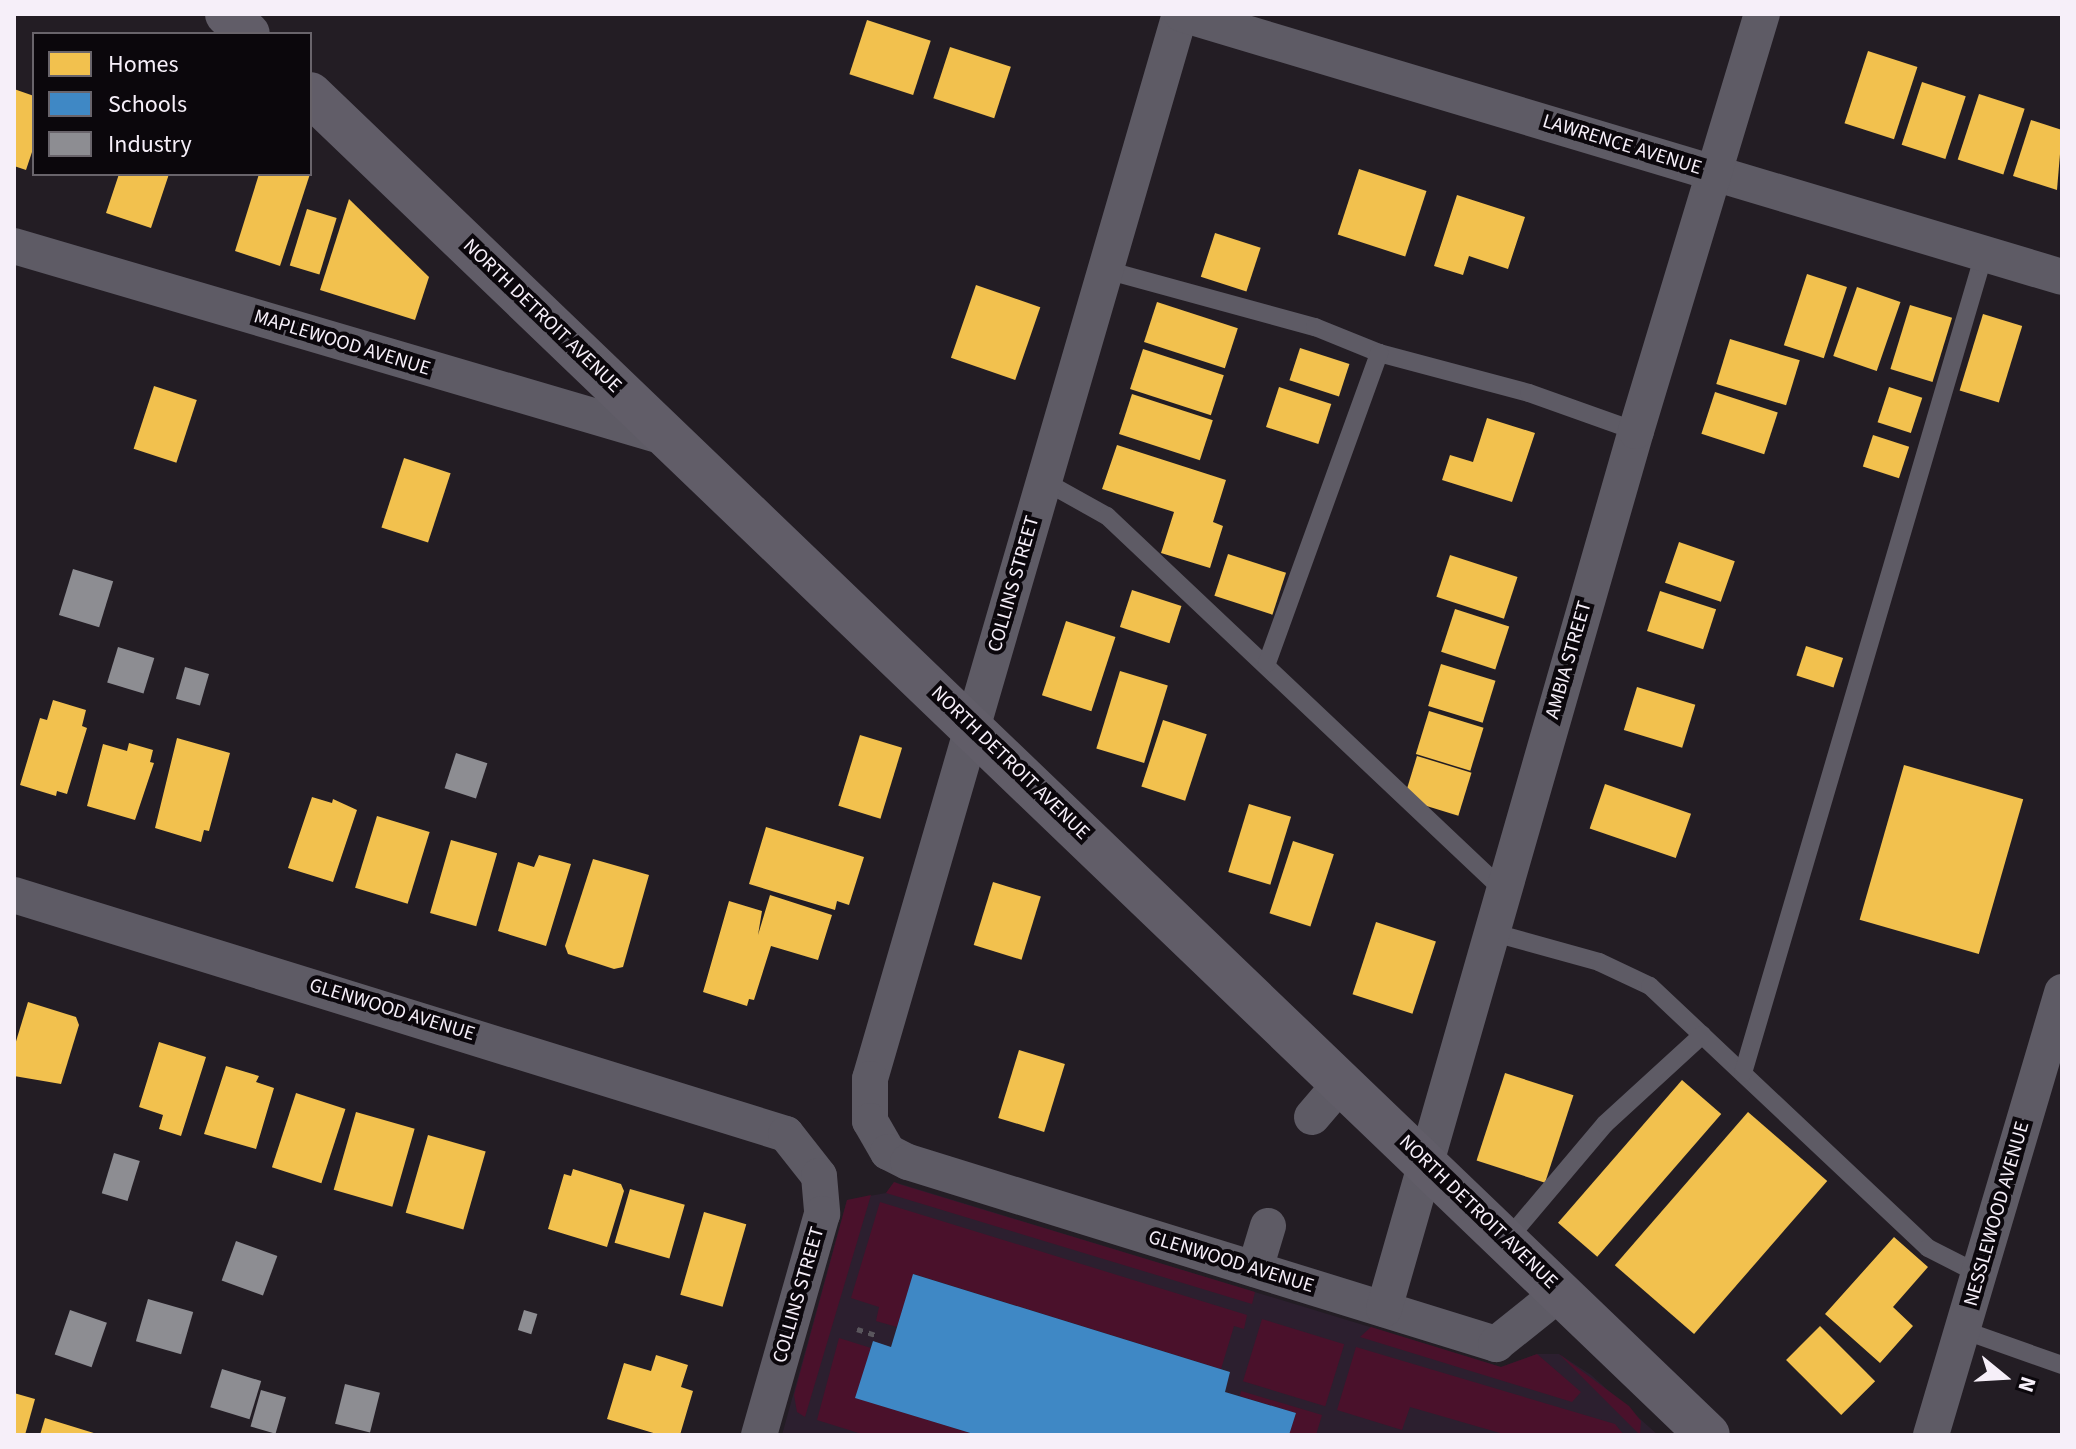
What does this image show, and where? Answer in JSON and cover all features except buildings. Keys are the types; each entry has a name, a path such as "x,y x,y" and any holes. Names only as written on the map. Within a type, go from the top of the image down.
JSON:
{"main road":[{"path":"227,14 246,32"},
{"name":"NORTH DETROIT AVENUE","path":"312,96 1561,1292 1690,1429"}],"street":[{"name":"LAWRENCE AVENUE","path":"1181,14 2062,277"},
{"name":"COLLINS STREET","path":"888,1152 870,1121 870,1079 1181,14"},
{"name":"AMBIA STREET","path":"1384,1309 1636,431 1762,14"},
{"name":"MAPLEWOOD AVENUE","path":"14,246 671,439"},
{"name":"GLENWOOD AVENUE","path":"14,895 771,1125"},
{"name":"NESSLEWOOD AVENUE","path":"1931,1435 2062,992"},
{"path":"1312,1117 1342,1082"},
{"name":"COLLINS STREET","path":"759,1435 823,1202 812,1162 771,1125"},
{"name":"GLENWOOD AVENUE","path":"888,1152 1496,1344 1561,1292"},
{"path":"1255,1269 1268,1226"}],"lane":[{"path":"1743,1073 1984,254"},
{"path":"1106,270 1315,327 1379,353 1529,393 1636,431"},
{"path":"1267,663 1379,353"},
{"path":"1044,481 1107,516 1216,624 1267,663 1350,750 1503,890"},
{"path":"1491,932 1626,973 1650,986 1928,1248 1979,1274"},
{"path":"1507,1240 1605,1124 1702,1035"},
{"path":"1963,1330 2062,1365"}],"path":[{"path":"857,1329 876,1335"}],"shaded area":[{"path":"894,1182 1501,1367 1537,1354 1559,1354 1591,1375 1658,1435 782,1435 847,1200 886,1193"},
{"path":"894,1182 1255,1292 1252,1304 886,1193"},
{"path":"871,1195 805,1417 797,1412 794,1395 847,1200"},
{"path":"880,1202 1247,1315 1244,1329 1234,1326 1221,1369 914,1274 897,1327 876,1321 879,1307 851,1298"},
{"path":"1262,1319 1344,1344 1325,1406 1243,1381"},
{"path":"1371,1327 1501,1367 1537,1354 1581,1392 1572,1402 1360,1337"},
{"path":"839,1338 871,1348 856,1398 977,1435 865,1435 817,1420"},
{"path":"1356,1347 1615,1424 1624,1435 1507,1435 1410,1407 1402,1430 1337,1410"},
{"path":"1559,1354 1629,1406 1641,1421 1640,1435"},
{"path":"1241,1391 1322,1415 1316,1435 1289,1435 1296,1413 1240,1396"}]}
